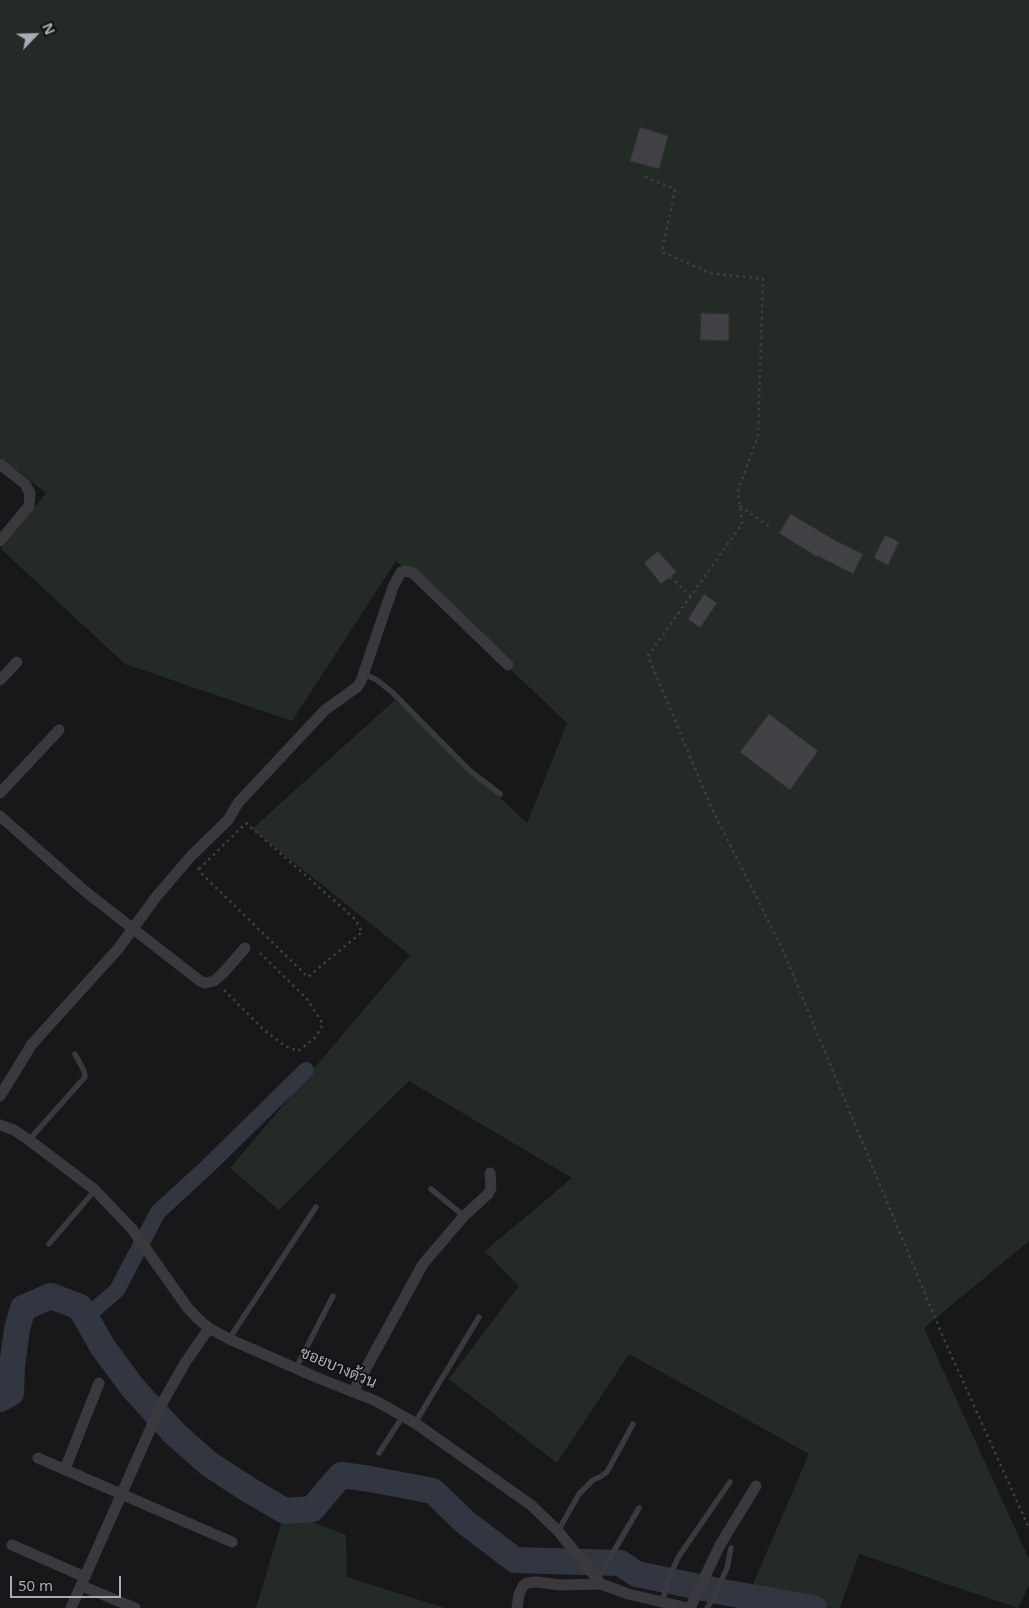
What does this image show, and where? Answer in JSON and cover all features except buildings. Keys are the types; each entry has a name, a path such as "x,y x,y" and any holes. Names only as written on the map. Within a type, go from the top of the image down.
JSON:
{"street":[{"path":"0,464 25,484 30,493 29,506 0,541"},
{"path":"0,1096 32,1044 118,949 156,897 191,856 228,820 238,803 325,710 356,687 364,674 393,587 401,572 413,573 508,665"},
{"path":"0,680 17,662"},
{"path":"0,793 59,730"},
{"path":"0,816 86,892 200,981 214,981 245,948"},
{"name":"ซอยบางด้วน","path":"0,1125 14,1130 29,1140 95,1190 132,1229 187,1307 209,1328 229,1339 318,1378 376,1401 415,1423 531,1505 558,1531 597,1579"},
{"path":"353,1392 423,1264 464,1216 488,1194 491,1188 490,1173"},
{"path":"71,1608 161,1405 185,1363 209,1328"},
{"path":"65,1469 99,1383"},
{"path":"38,1458 232,1542"},
{"path":"517,1608 519,1594 527,1583 597,1579 628,1594 685,1608 695,1596 720,1546 756,1486"},
{"path":"12,1545 136,1608"}],"lane":[{"path":"364,674 378,680 470,770 500,794"},
{"path":"29,1140 85,1077 75,1054"},
{"path":"431,1189 464,1216"},
{"path":"49,1244 95,1190"},
{"path":"229,1339 316,1207"},
{"path":"296,1368 333,1296"},
{"path":"415,1423 479,1317"},
{"path":"379,1453 403,1416"},
{"path":"558,1531 579,1494 593,1480 607,1472 633,1424"},
{"path":"662,1602 671,1573 679,1556 730,1482"},
{"path":"597,1579 638,1508"},
{"path":"707,1608 727,1568 731,1548"}],"path":[{"path":"645,177 675,189 662,252 710,273 763,279 758,436 738,491 742,524 648,656 712,809 782,948 943,1337 1029,1528"},
{"path":"740,506 770,527"},
{"path":"670,577 691,596"},
{"path":"191,856 199,870 202,874 308,977 362,932 355,920 246,823 199,870"},
{"path":"214,981 264,1030 285,1046 298,1051 316,1037 323,1024 307,1000 250,943 245,948"}],"shaded area":[{"path":"0,0 1029,0 1029,1241 924,1328 1029,1559 1029,1585 1018,1608 859,1554 840,1608 749,1593 809,1454 629,1354 557,1463 449,1379 519,1286 485,1251 572,1178 409,1081 279,1210 230,1168 410,955 252,829 395,700 527,823 567,723 396,561 292,721 125,664 1,549 46,493 0,457"},
{"path":"285,1511 346,1535 347,1577 445,1608 256,1608"}],"waterway":[{"path":"86,1317 117,1290 158,1212 306,1070"},
{"path":"0,1399 11,1393 12,1366 17,1329 23,1308 51,1296 80,1307 102,1346 133,1388 175,1434 209,1464 285,1511 312,1509 341,1475 370,1479 433,1491 465,1522 515,1560 620,1563 637,1574 814,1608"}]}
